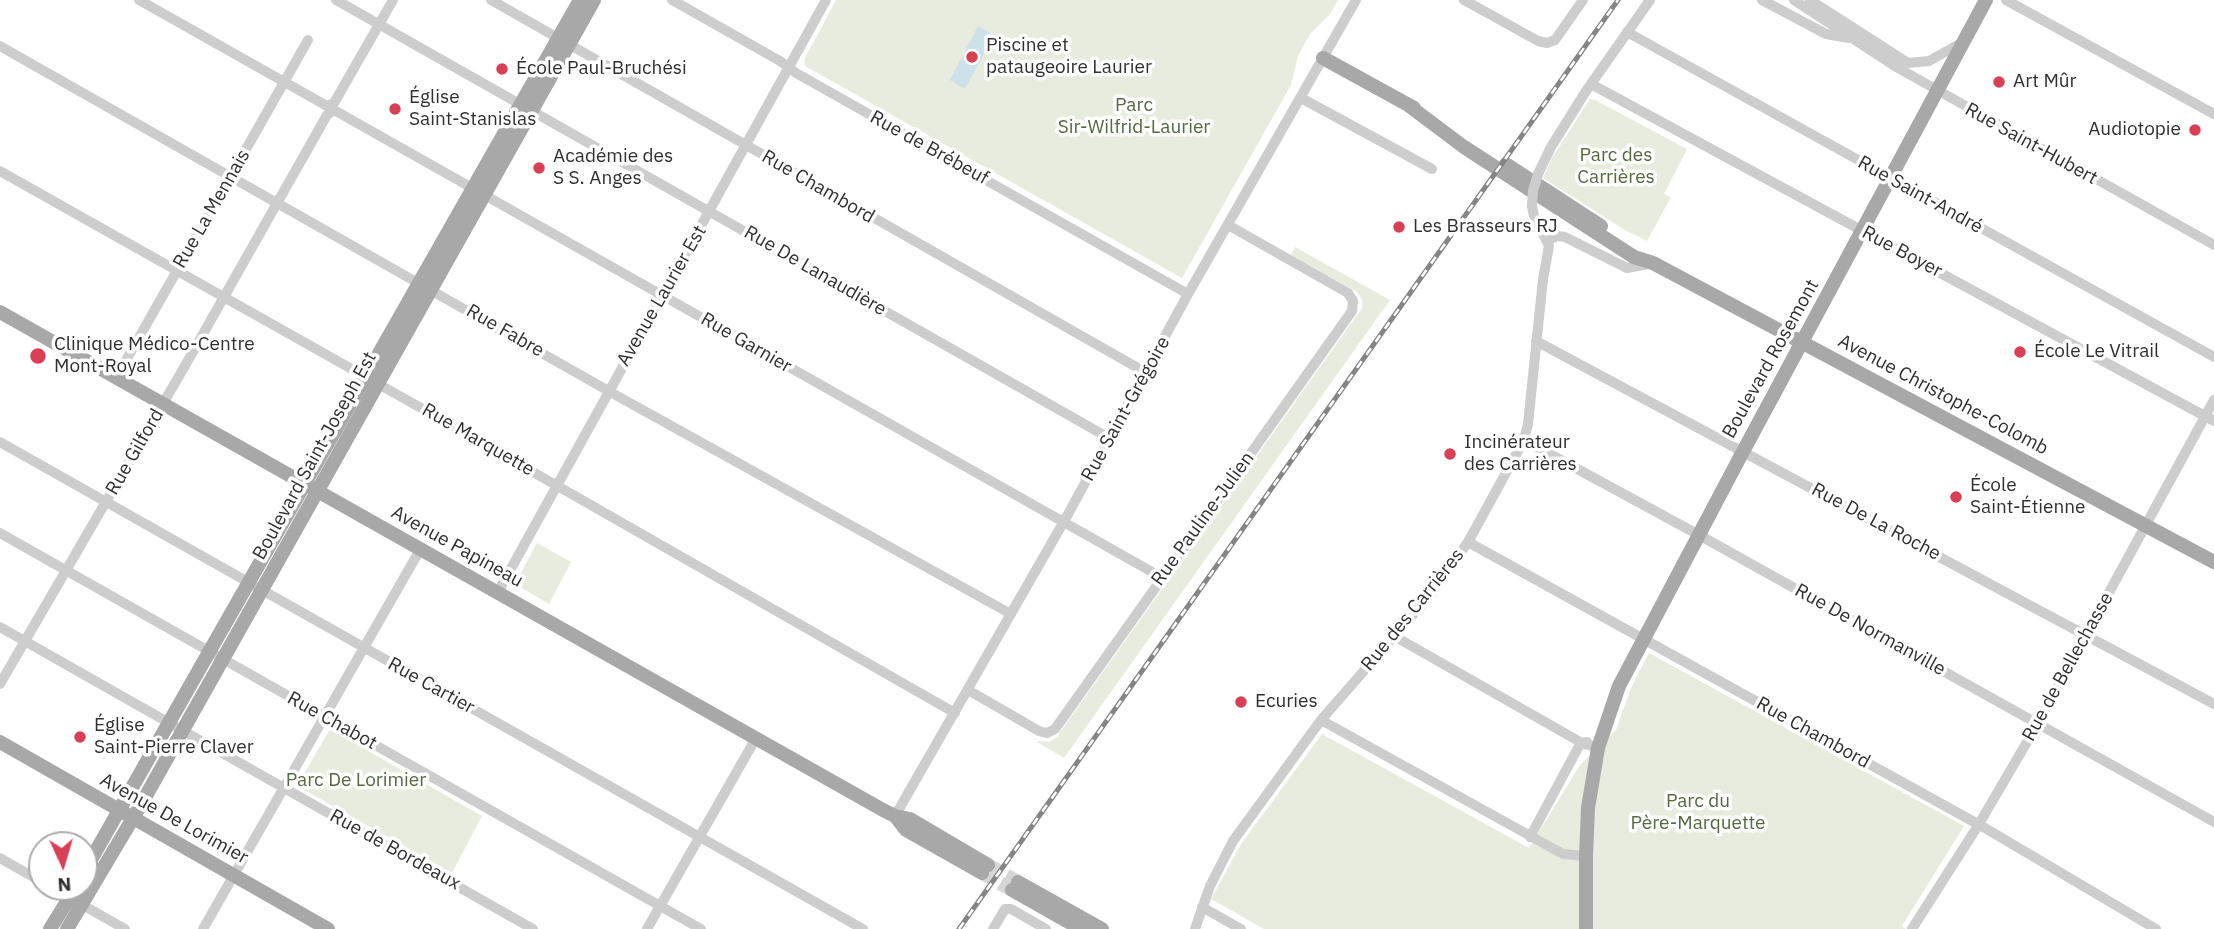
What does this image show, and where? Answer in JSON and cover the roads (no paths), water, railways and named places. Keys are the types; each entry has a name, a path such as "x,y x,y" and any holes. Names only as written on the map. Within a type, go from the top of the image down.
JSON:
{"main road":[{"name":"Boulevard Saint-Joseph Est","path":"564,42 580,0"},
{"name":"Boulevard Saint-Joseph Est","path":"98,859 126,815 564,42 594,0"},
{"name":"Boulevard Rosemont","path":"1586,929 1588,808 1599,744 1619,686 1986,0"},
{"name":"Avenue Christophe-Colomb","path":"1323,58 1408,105 1541,199 1634,257 1653,263 2214,562"},
{"name":"Avenue Papineau","path":"0,313 895,816 906,830 985,869"},
{"name":"Avenue De Lorimier","path":"0,742 328,929"},
{"name":"Boulevard Saint-Joseph Est","path":"98,854 126,815"},
{"path":"1081,929 1015,886 1102,929"},
{"name":"Boulevard Saint-Joseph Est","path":"50,929 71,901"},
{"name":"Boulevard Saint-Joseph Est","path":"67,929 74,901"}],"street":[{"name":"Rue Garnier","path":"139,0 1161,577"},
{"path":"336,0 379,24"},
{"name":"Rue Gilford","path":"0,684 393,0"},
{"name":"Rue Chambord","path":"491,0 1145,372"},
{"name":"Rue de Brébeuf","path":"671,0 1188,294"},
{"name":"Avenue Laurier Est","path":"498,592 826,0"},
{"name":"Rue Saint-Grégoire","path":"895,816 1063,523 1188,294 1356,0"},
{"path":"1464,0 1540,42 1549,43 1555,40 1583,0"},
{"name":"Rue des Carrières","path":"1195,929 1210,886 1233,841 1321,720 1431,593 1468,542 1524,440 1543,279 1549,256 1547,241 1534,216 1533,191 1551,146 1650,0"},
{"name":"Rue Saint-Hubert","path":"1762,0 1826,34 1850,38"},
{"name":"Rue Saint-Hubert","path":"1794,0 1938,92 2214,245"},
{"path":"1810,0 1908,63 1929,61 1964,42"},
{"path":"2006,0 2214,114"},
{"name":"Rue De Lanaudière","path":"379,24 1109,438"},
{"name":"Rue Saint-André","path":"1627,32 2214,357"},
{"name":"Rue La Mennais","path":"116,378 308,40"},
{"name":"Rue Fabre","path":"0,46 1011,614"},
{"name":"Rue Boyer","path":"1591,84 2210,418"},
{"path":"1301,98 1432,169"},
{"name":"Rue Marquette","path":"0,171 955,713"},
{"name":"Rue Pauline-Julien","path":"968,690 1039,731 1047,733 1055,729 1352,311 1353,301 1348,293 1228,225"},
{"path":"1547,241 1557,236 1565,237 1626,268 1653,263"},
{"name":"Rue De La Roche","path":"1536,341 2214,704"},
{"name":"Rue de Bellechasse","path":"1918,926 2038,723 2145,526 2210,418 2214,400"},
{"name":"Rue De Normanville","path":"1524,440 2214,822"},
{"name":"Rue Cartier","path":"0,442 863,929"},
{"name":"Rue Chabot","path":"0,533 702,929"},
{"name":"Rue Chambord","path":"1468,542 1979,824 2156,929"},
{"path":"203,929 421,548"},
{"name":"Rue de Bordeaux","path":"0,626 283,789 534,929"},
{"path":"1394,636 1582,743 1599,744"},
{"path":"1321,720 1563,855 1586,856"},
{"path":"647,929 756,738"},
{"path":"1530,837 1582,743"},
{"path":"0,858 28,874"},
{"path":"83,901 125,929"},
{"path":"1202,907 1241,929"},
{"path":"993,929 1005,909 1011,909 1046,929"}],"water":[{"name":"Piscine et pataugeoire Laurier","path":"978,26 994,35 965,89 950,80"}],"tunnel":[{"path":"988,865 1018,882"},
{"path":"982,873 1012,890"}],"railway":[{"path":"959,929 1618,0"}],"place":[{"name":"Piscine et pataugeoire Laurier","path":"972,57"},
{"name":"École Paul-Bruchési","path":"502,69"},
{"name":"Art Mûr","path":"1999,82"},
{"name":"Église Saint-Stanislas","path":"395,109"},
{"name":"Audiotopie","path":"2195,130"},
{"name":"Académie des S S. Anges","path":"539,168"},
{"name":"Les Brasseurs RJ","path":"1399,227"},
{"name":"École Le Vitrail","path":"2020,352"},
{"name":"Clinique Médico-Centre Mont-Royal","path":"38,356"},
{"name":"Incinérateur des Carrières","path":"1450,454"},
{"name":"École Saint-Étienne","path":"1956,497"},
{"name":"Ecuries","path":"1241,702"},
{"name":"Église Saint-Pierre Claver","path":"80,737"}],"park label":[{"name":"Parc Sir-Wilfrid-Laurier","path":"1134,117"},
{"name":"Parc des Carrières","path":"1616,167"},
{"name":"Parc De Lorimier","path":"356,781"},
{"name":"Parc du Père-Marquette","path":"1698,813"}]}
